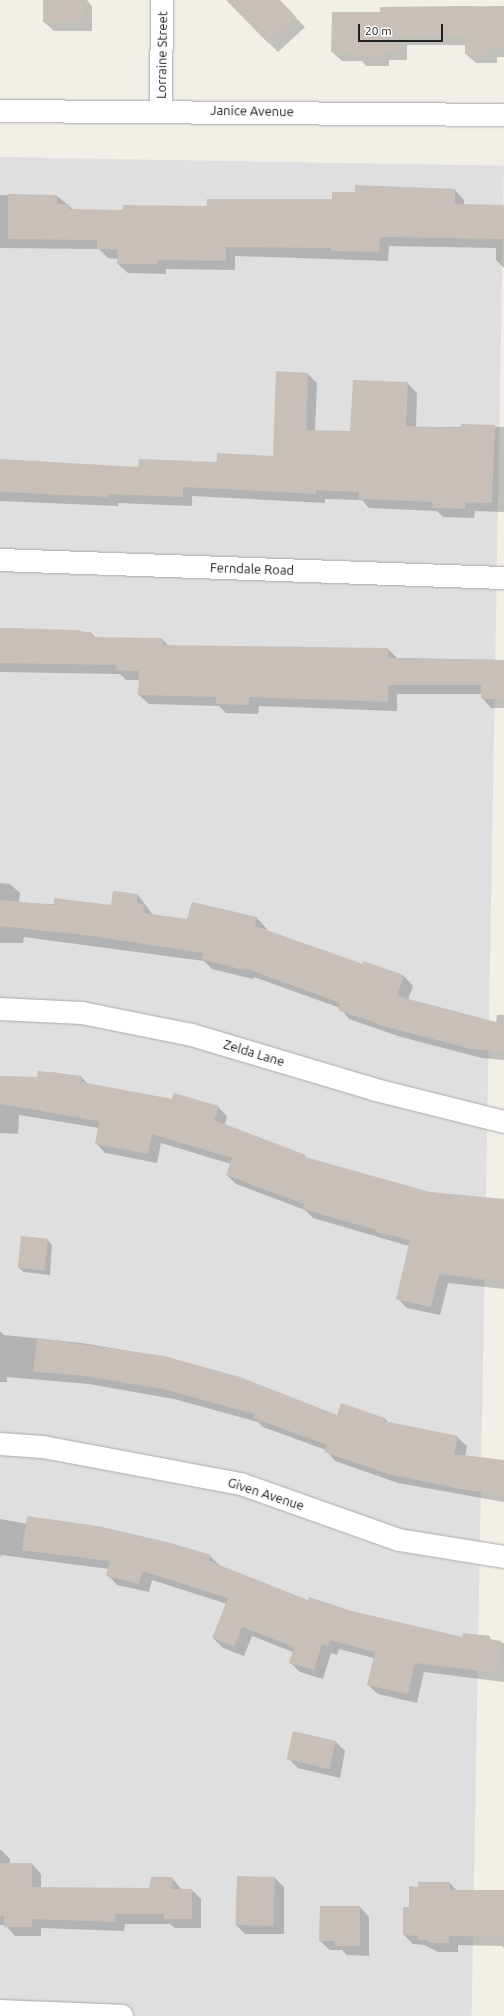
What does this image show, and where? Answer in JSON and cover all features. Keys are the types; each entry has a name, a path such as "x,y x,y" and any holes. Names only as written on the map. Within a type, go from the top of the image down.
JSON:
{"street":[{"name":"Lorraine Street","path":"161,110 162,0"},
{"name":"Janice Avenue","path":"0,111 161,110 504,115"},
{"name":"Ferndale Road","path":"0,560 504,578"},
{"name":"Zelda Lane","path":"0,1009 82,1014 192,1035 376,1090 504,1122"},
{"name":"Given Avenue","path":"0,1444 43,1447 241,1484 399,1540 504,1557"},
{"path":"0,2011 122,2016"}],"shaded area":[{"path":"0,157 504,166 472,2016 0,2016"}],"building":[{"path":"43,0 83,0 83,22 43,22"},
{"path":"226,0 280,0 296,17 268,43"},
{"path":"467,6 504,8 504,48 488,48 488,54 465,54 465,36 398,36 398,51 380,51 380,57 356,57 356,52 331,52 332,12 380,12 380,7"},
{"path":"355,185 455,189 455,204 504,205 504,239 380,237 379,252 331,251 331,248 226,247 226,261 157,260 157,264 117,264 118,250 97,249 97,240 8,239 8,194 57,195 57,204 69,204 69,209 123,210 123,205 207,206 207,199 332,199 332,192 355,192"},
{"path":"276,371 308,373 306,430 350,431 353,380 408,382 406,426 461,428 461,424 495,425 492,503 465,502 465,509 432,508 433,502 359,499 359,492 316,490 316,494 183,487 183,497 109,494 108,497 0,492 0,459 138,467 139,459 217,462 217,453 273,456"},
{"path":"0,628 79,630 79,632 91,632 91,637 163,638 163,645 388,648 388,658 504,660 504,699 481,699 481,685 388,685 388,702 249,697 249,705 216,704 216,697 138,695 139,671 115,670 116,665 0,663"},
{"path":"113,891 138,894 137,903 144,904 143,913 187,919 192,902 257,917 255,926 363,964 363,961 404,975 397,996 504,1024 504,1052 472,1049 390,1028 338,1010 340,1003 245,968 244,970 201,959 203,953 92,936 0,926 0,900 54,905 54,898 111,905"},
{"path":"38,1071 82,1076 81,1082 172,1099 174,1093 219,1106 214,1120 306,1155 305,1157 430,1192 504,1199 504,1282 439,1274 431,1307 396,1299 410,1240 375,1232 376,1230 303,1209 304,1204 226,1175 232,1158 152,1134 148,1154 95,1144 99,1121 0,1104 0,1076 37,1077"},
{"path":"21,1236 48,1239 45,1271 18,1268"},
{"path":"37,1338 164,1356 240,1377 337,1415 341,1403 385,1418 384,1421 458,1436 454,1454 504,1460 504,1495 460,1489 388,1474 324,1452 327,1445 253,1418 254,1414 163,1389 79,1375 33,1372"},
{"path":"27,1516 98,1526 171,1543 211,1555 209,1561 308,1600 309,1597 352,1611 462,1637 463,1633 490,1636 489,1639 501,1641 497,1673 415,1663 408,1694 367,1685 375,1652 330,1640 328,1646 322,1644 314,1670 289,1663 294,1647 242,1627 234,1647 212,1638 228,1598 142,1571 139,1584 106,1576 110,1561 22,1550"},
{"path":"293,1731 336,1741 329,1769 286,1759"},
{"path":"0,1863 32,1863 32,1887 149,1888 151,1877 173,1877 172,1889 192,1889 192,1919 164,1919 164,1914 115,1914 115,1922 32,1919 32,1927 4,1927 4,1916 0,1916"},
{"path":"237,1876 275,1877 273,1926 235,1925"},
{"path":"418,1882 450,1882 450,1890 504,1890 504,1937 449,1936 449,1943 428,1943 428,1940 418,1940 418,1936 403,1935 403,1907 409,1907 409,1886 418,1887"},
{"path":"320,1906 360,1906 360,1946 336,1946 334,1941 319,1941"}]}
